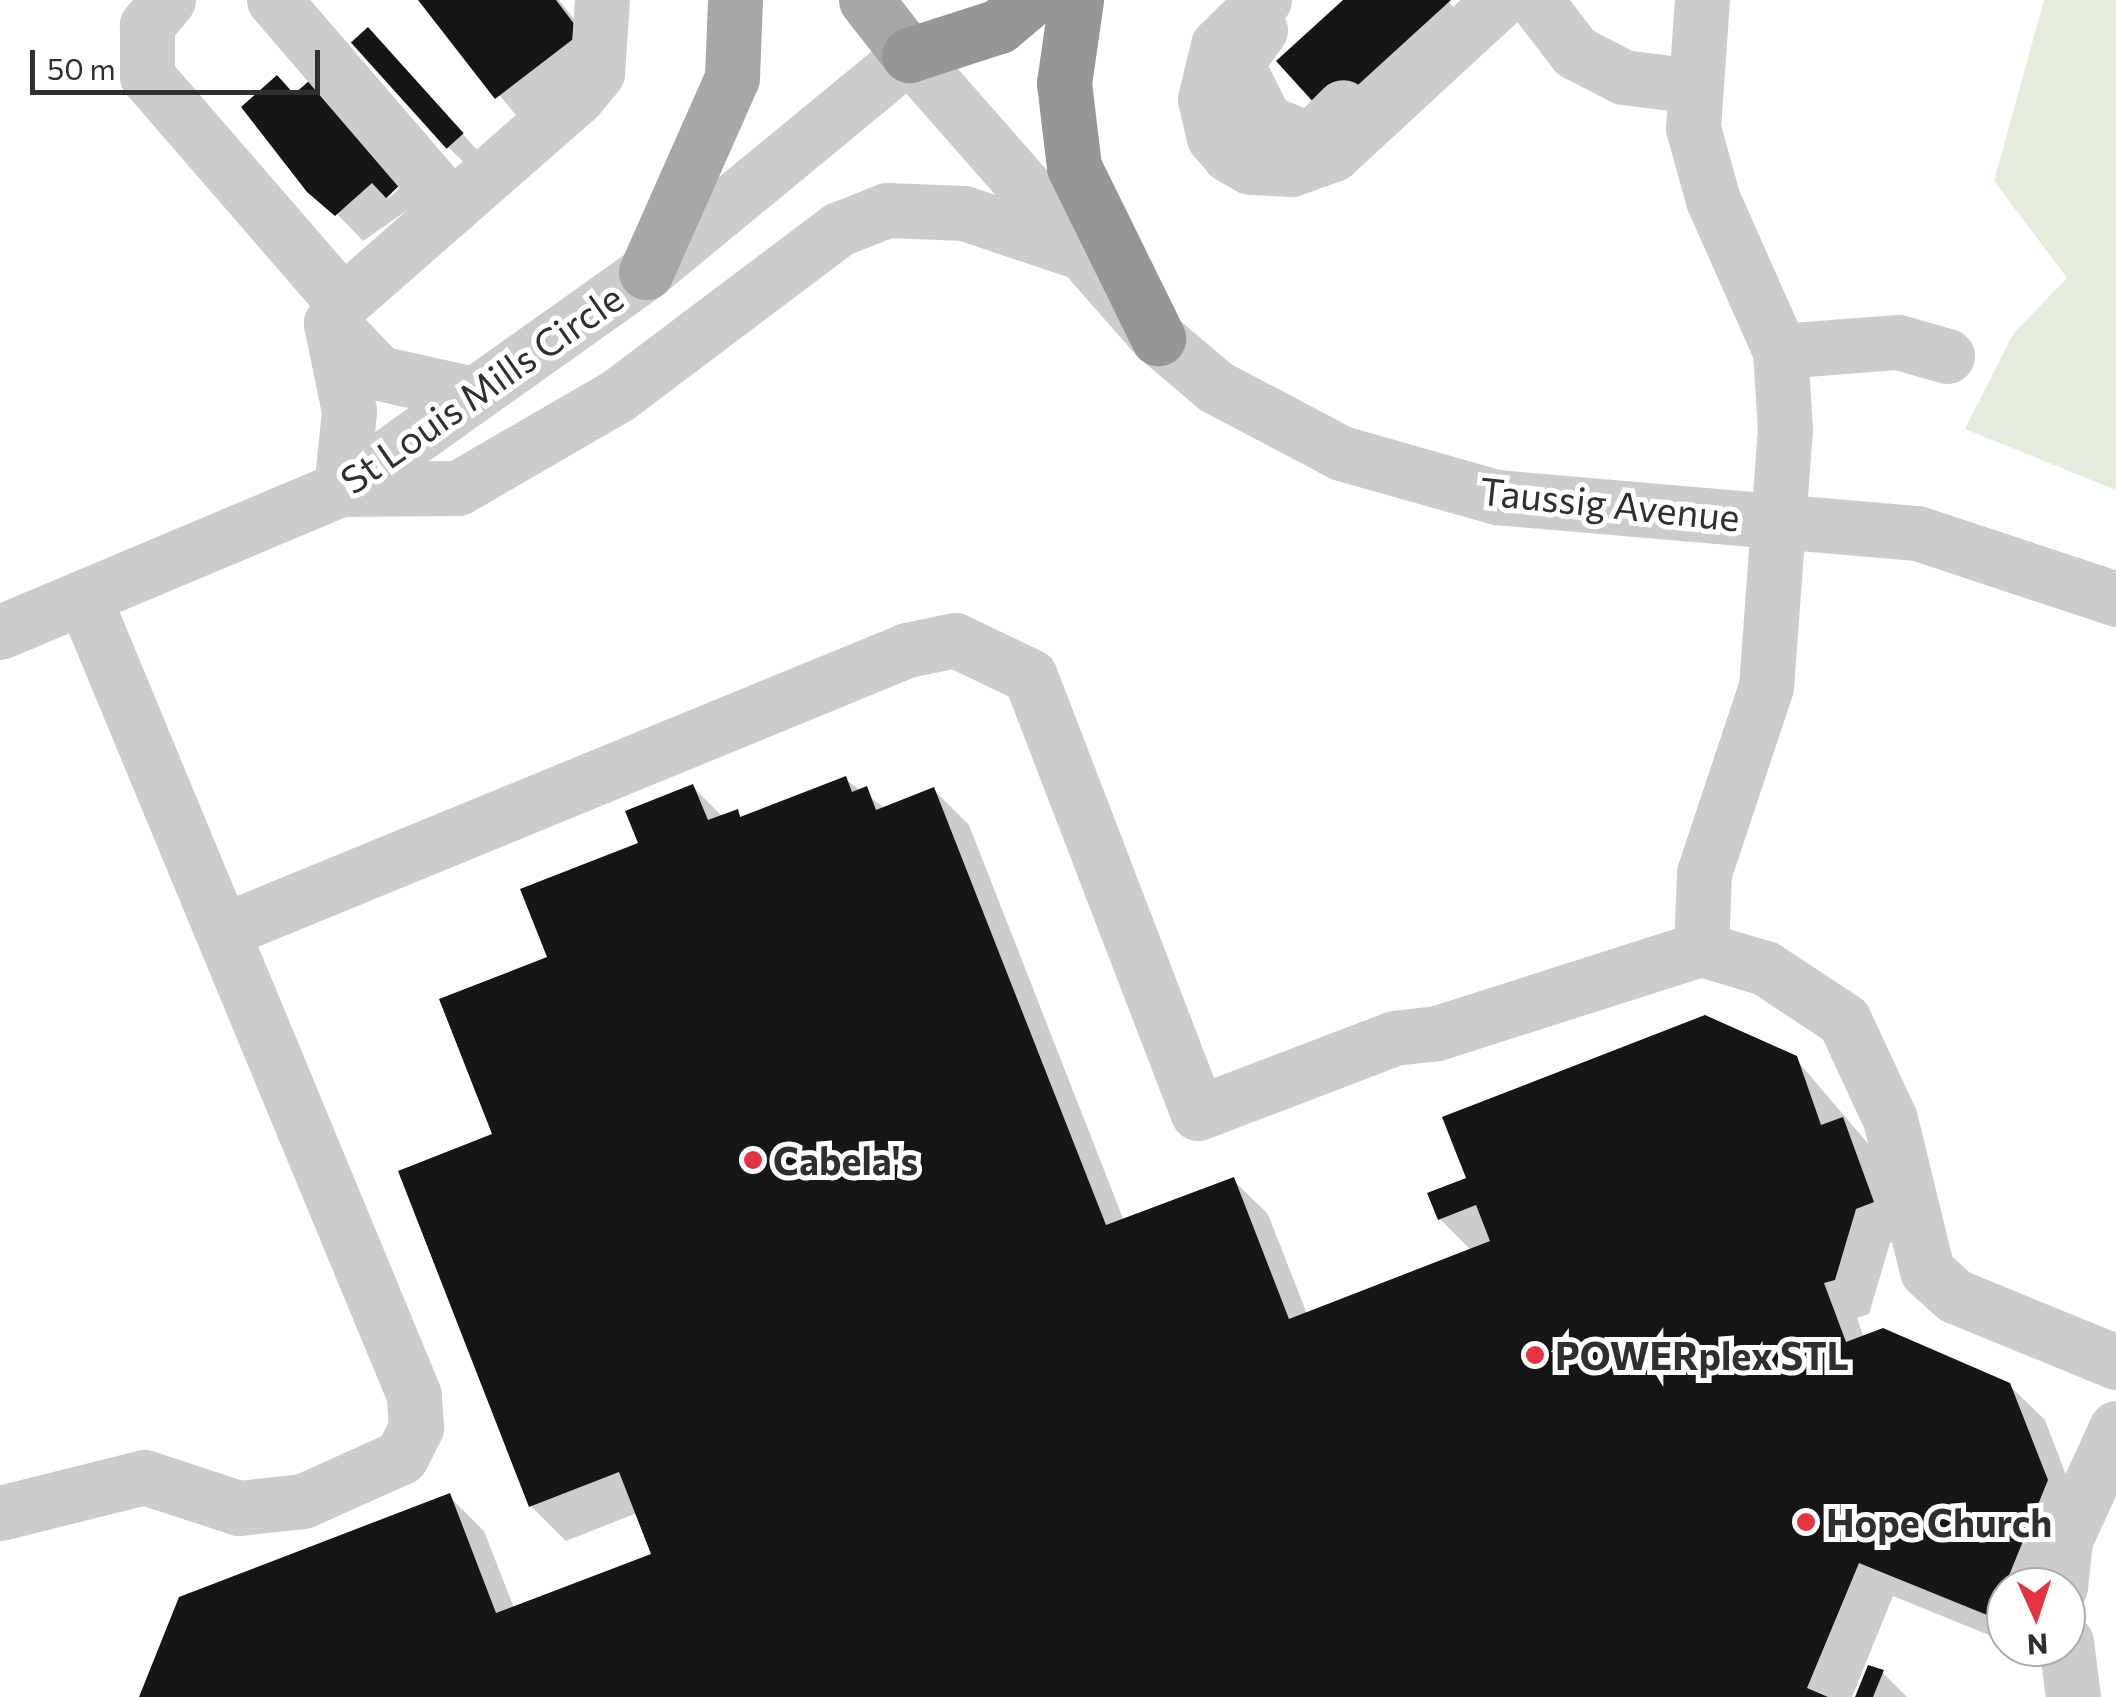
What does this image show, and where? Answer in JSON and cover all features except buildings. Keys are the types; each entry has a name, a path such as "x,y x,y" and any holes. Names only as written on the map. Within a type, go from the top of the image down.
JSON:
{"highway":[{"path":"909,55 934,0"},
{"path":"909,55 999,26 1030,0"},
{"path":"1076,0 1064,83 1074,167 1158,338"}],"main road":[{"path":"646,272 732,78 735,0"},
{"name":"Taussig Avenue","path":"866,0 909,55"}],"street":[{"path":"168,0 148,26 146,76 337,313 379,373 473,394"},
{"path":"274,0 452,207"},
{"path":"337,313 597,72 602,0"},
{"path":"1264,0 1218,45 1205,98 1214,137 1229,155 1250,168 1291,169 1333,154 1500,0"},
{"path":"1291,0 1236,63 1265,121 1301,136 1318,132 1468,0"},
{"path":"1535,0 1575,52 1623,77 1694,86"},
{"path":"1700,949 1704,873 1766,687 1779,520 1780,351 1713,200 1693,128 1702,0"},
{"name":"St Louis Mills Circle","path":"0,632 86,603 340,489 646,272 909,55"},
{"name":"Taussig Avenue","path":"909,55 1074,249 1158,338 1276,424 1413,474 1561,506 1917,533 2116,599"},
{"path":"337,313 348,411 340,489 458,488 617,396 839,229 887,210 964,213 1074,249"},
{"path":"1780,351 1898,342 1947,356"},
{"path":"0,1513 144,1477 239,1508 303,1500 402,1457 416,1426 414,1395 226,930 86,603"},
{"path":"226,930 907,650 956,640 1030,676 1198,1113 1394,1038 1437,1033 1700,949 1766,968 1844,1020 1890,1120 1927,1271 1955,1296 2116,1362"},
{"path":"2062,1567 2065,1540 2116,1428"},
{"path":"2070,1667 2074,1697"}],"green space":[{"path":"2044,0 2116,0 2116,490 1965,429 2013,334 2067,278 1994,181"}],"place":[{"name":"Cabela's","path":"753,1160"},
{"name":"POWERplex STL","path":"1535,1355"},
{"name":"Hope Church","path":"1806,1522"}]}
